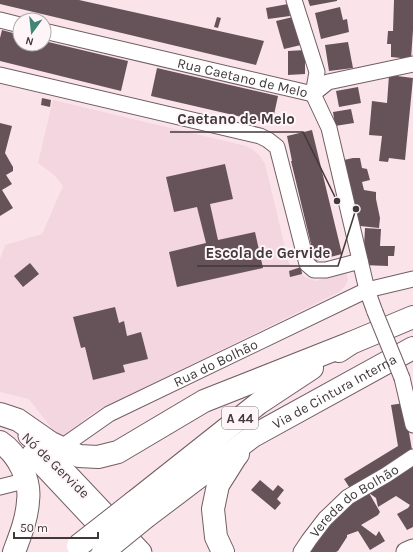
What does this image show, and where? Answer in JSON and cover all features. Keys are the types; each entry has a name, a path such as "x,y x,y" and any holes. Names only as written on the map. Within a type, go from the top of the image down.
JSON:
{"highway":[{"name":"Via de Cintura Interna","path":"103,552 140,509 259,403 352,343 413,317"},
{"path":"0,415 18,420 51,443 79,456 98,457 118,452 204,401 352,343"},
{"name":"Via de Cintura Interna","path":"74,549 140,509 253,436 413,348"},
{"path":"223,552 216,537 213,509 218,485 235,458 253,436"},
{"path":"0,442 6,446 19,462 27,480 29,500 14,552"}],"main road":[{"name":"Nó de Gervide","path":"0,415 37,443 142,552"},
{"name":"Nó de Gervide","path":"0,432 29,452 123,552"},
{"path":"406,552 413,549"}],"street":[{"path":"294,0 317,72 313,94"},
{"path":"0,20 12,23"},
{"name":"Rua Caetano de Melo","path":"52,33 313,94 329,128 367,290 402,378 413,425"},
{"path":"313,94 328,82 413,64"},
{"path":"0,75 260,136 268,140 277,147 307,264 314,270 326,270 360,261"},
{"name":"Rua do Bolhão","path":"69,442 109,414 367,290 413,279"},
{"name":"Vereda do Bolhão","path":"302,552 325,518 348,497 413,458"},
{"path":"0,487 20,482"}],"shaded area":[{"path":"53,100 246,146 252,149 260,156 265,164 289,264 301,267 303,276 315,281 346,272 348,280 346,285 339,292 94,412 60,439 29,399 0,392 0,259 5,245 42,234 63,186 54,175 38,163"}],"building":[{"path":"0,0 79,0 264,41 256,65 52,16 52,12 34,12 0,4"},
{"path":"308,0 337,0 337,1 310,6"},
{"path":"394,0 413,0 411,59 391,57 391,44 387,44 388,31 393,31"},
{"path":"288,4 290,16 268,19 266,8"},
{"path":"340,7 343,20 347,19 349,32 321,39 315,13"},
{"path":"217,17 221,18 218,28 214,27"},
{"path":"293,17 301,45 284,49 276,21"},
{"path":"2,30 12,33 12,52 52,52 52,43 128,61 121,91 0,61 0,38"},
{"path":"348,42 353,68 329,71 325,45"},
{"path":"305,50 305,74 288,75 288,51"},
{"path":"157,68 278,96 272,124 151,96"},
{"path":"389,75 413,78 405,160 389,158 388,162 379,161 382,136 369,135 372,101 387,103"},
{"path":"358,87 361,103 339,107 336,91"},
{"path":"42,98 51,100 50,107 41,105"},
{"path":"351,109 354,123 335,126 333,112"},
{"path":"0,123 12,126 5,153 13,167 13,171 6,175 12,184 2,190 13,208 0,216"},
{"path":"312,130 342,254 315,261 291,161 287,136"},
{"path":"360,158 362,168 367,169 370,180 362,182 364,190 376,192 380,218 379,228 360,226 344,160"},
{"path":"225,164 233,199 210,204 218,240 255,232 263,268 177,287 169,252 206,243 197,207 174,212 166,177"},
{"path":"365,228 381,229 380,246 395,246 394,256 388,256 388,266 363,265"},
{"path":"30,263 39,274 23,287 14,276"},
{"path":"301,267 302,274 290,277 289,271"},
{"path":"115,307 119,323 124,321 127,336 141,332 148,359 123,365 125,372 93,380 85,347 81,348 73,317"},
{"path":"404,403 413,456 353,493 344,479 398,446 391,405"},
{"path":"413,465 413,527 407,530 397,514 408,508 410,505 396,496 378,507 376,498 369,493 380,512 378,515 361,525 376,536 379,531 385,541 370,550 358,531 347,535 336,552 306,552 335,511"},
{"path":"260,480 273,491 278,485 284,490 277,499 281,503 275,510 251,490"}],"place":[{"name":"Caetano de Melo","path":"337,201"},
{"name":"Escola de Gervide","path":"356,209"}]}
